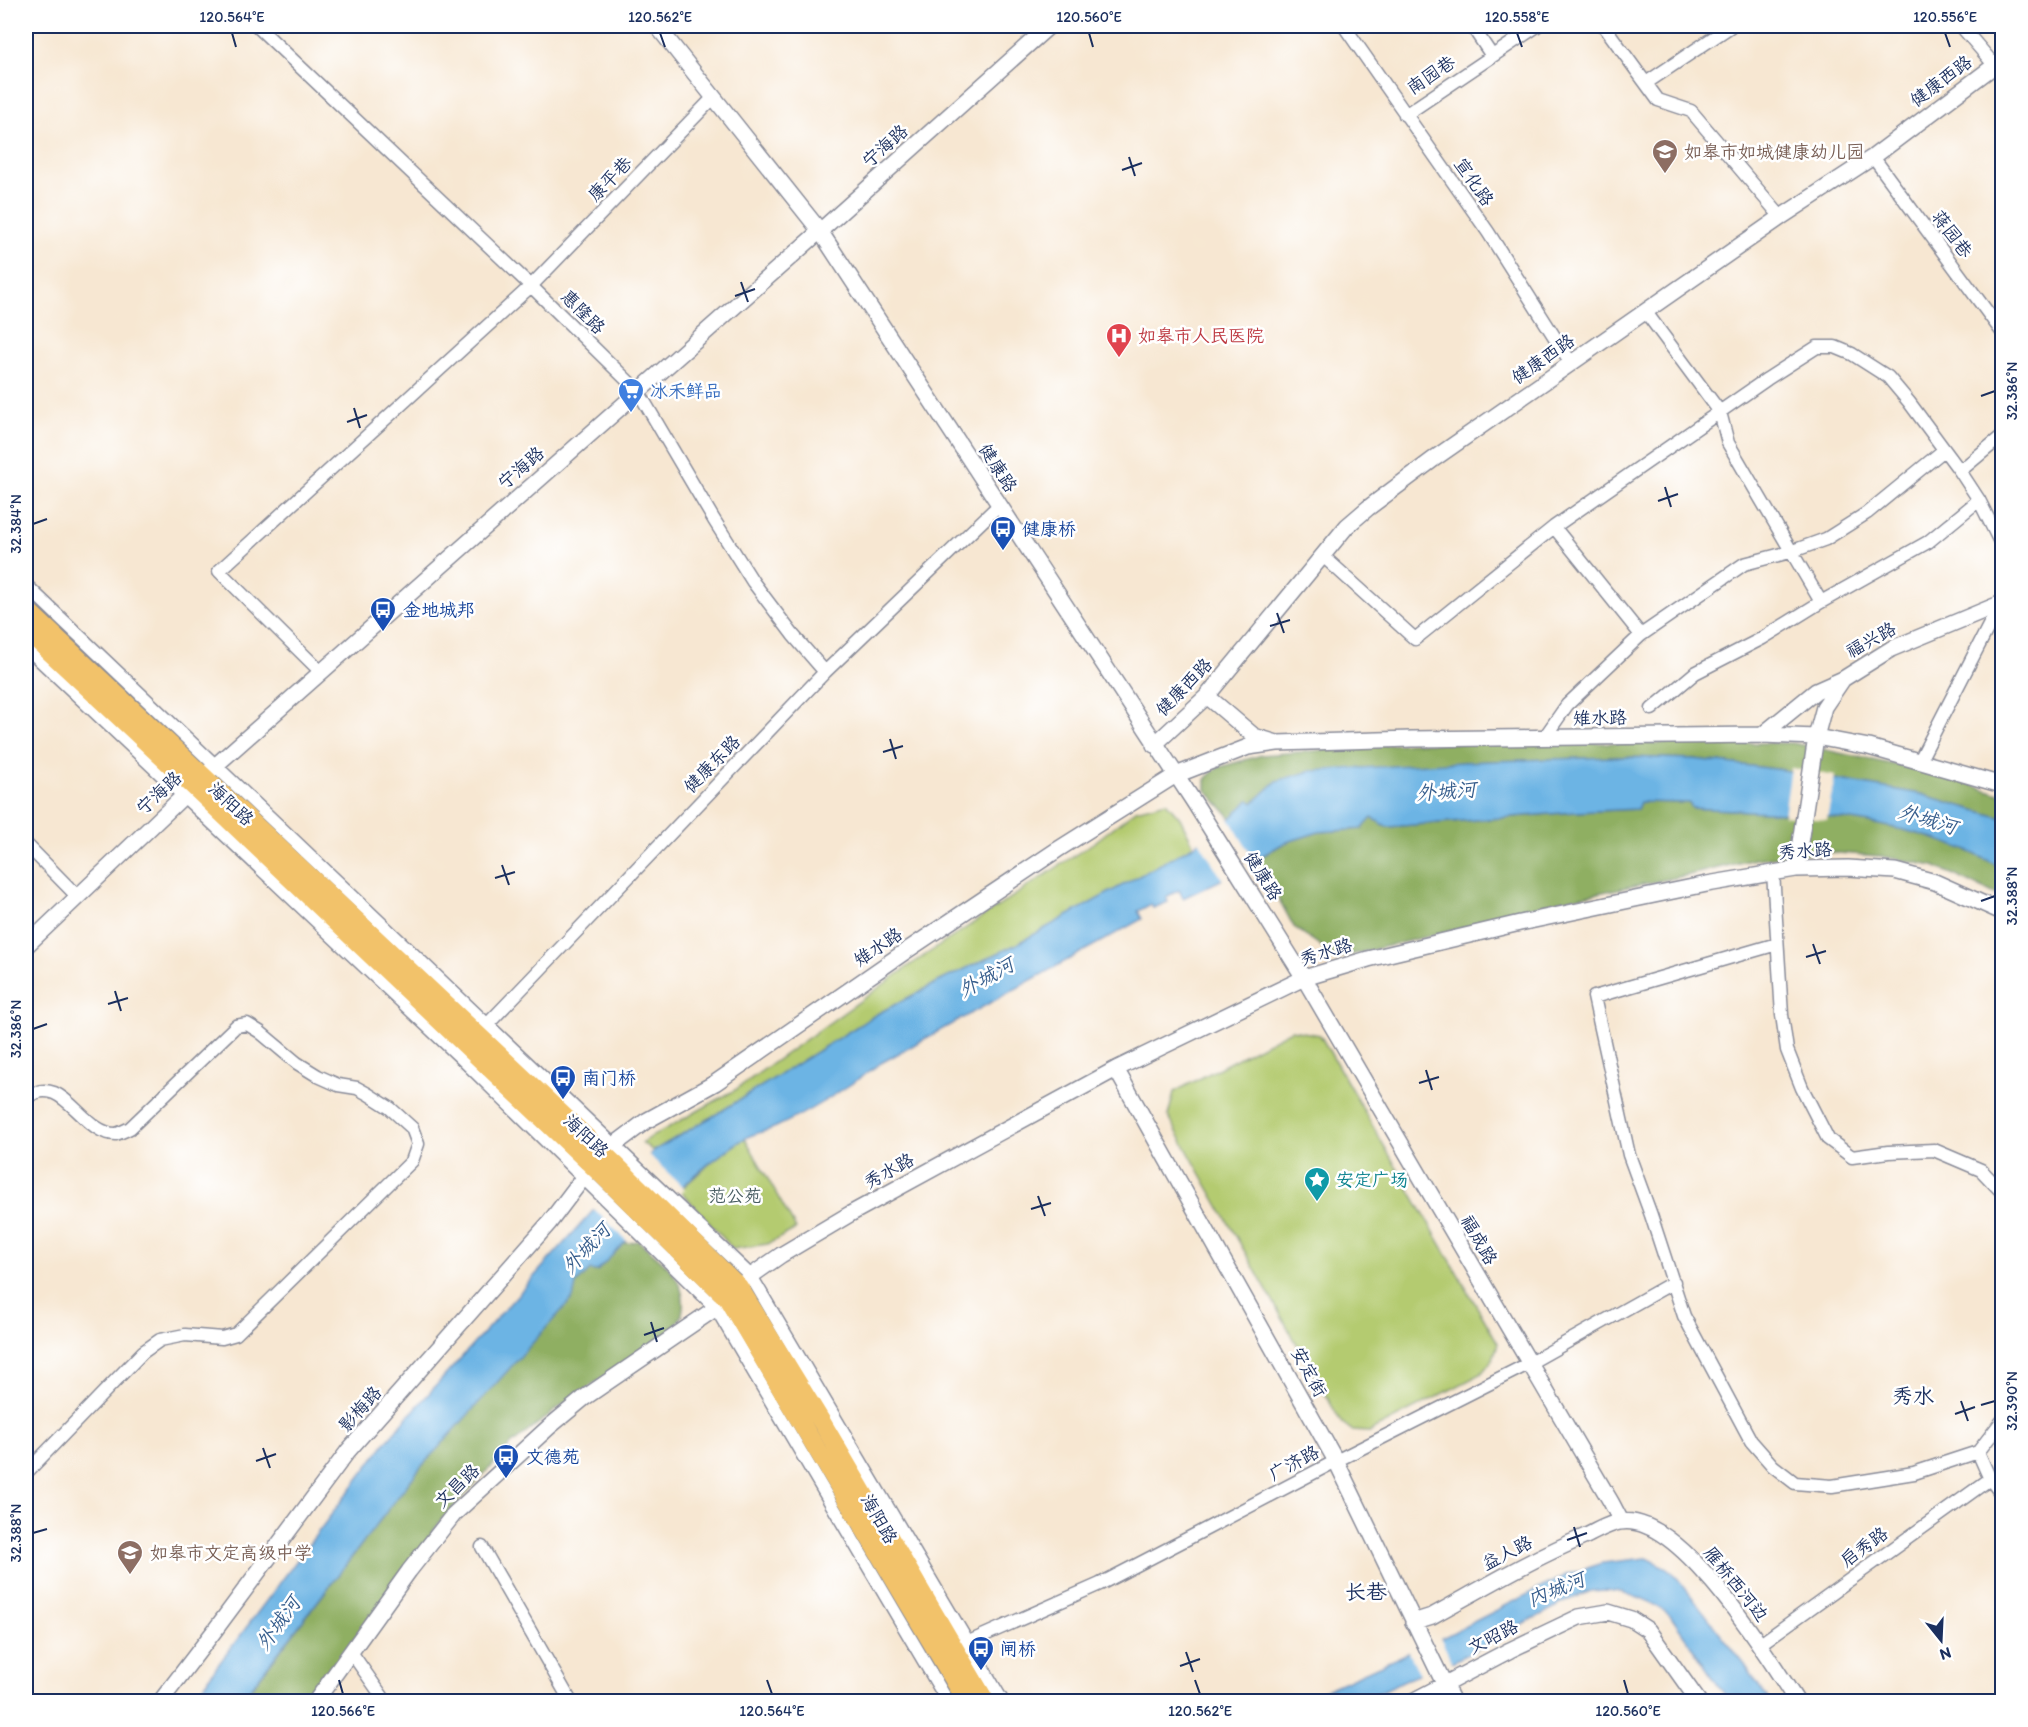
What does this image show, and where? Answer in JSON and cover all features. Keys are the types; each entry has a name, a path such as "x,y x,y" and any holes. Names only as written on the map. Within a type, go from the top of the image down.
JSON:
{"main road":[{"name":"海阳路","path":"26,609 199,782 473,1040 733,1292 945,1650 967,1701"},
{"name":"海阳路","path":"26,630 199,782"},
{"name":"海阳路","path":"945,1650 986,1701"}],"street":[{"name":"惠隆路","path":"257,26 531,286 638,391 753,582 793,635 825,672"},
{"name":"健康路","path":"657,26 820,231 1154,745 1194,802 1304,978"},
{"name":"宁海路","path":"26,946 199,782 321,672 1049,26"},
{"name":"宣化路","path":"1344,26 1488,232 1571,363"},
{"path":"1472,26 1492,56"},
{"name":"南园巷","path":"1405,115 1537,26"},
{"path":"1604,26 1658,100 1691,111 1781,217"},
{"path":"1646,83 1731,26"},
{"path":"1961,26 2000,66"},
{"name":"健康西路","path":"1154,745 1207,696 1347,526 1368,508 1645,311 1873,157 2000,66"},
{"name":"康平巷","path":"321,672 219,571 531,286 714,97"},
{"name":"蒋园巷","path":"1873,157 2002,332"},
{"path":"1645,311 1720,412 1728,443 1821,602"},
{"path":"1323,556 1415,639 1554,527 1817,347 1835,347 1852,354 1888,377 1960,471 1979,500 2002,546"},
{"path":"1960,471 2002,436"},
{"path":"1544,738 1567,705 1641,635 1744,564 1790,552 1826,539 1867,513 1944,450"},
{"path":"1652,709 1695,674 1763,638 1821,602 1928,542 1979,500"},
{"name":"健康东路","path":"473,1040 825,672 999,505"},
{"path":"1554,527 1641,635"},
{"path":"26,585 199,782"},
{"path":"1920,760 2001,604"},
{"name":"福兴路","path":"1796,869 1816,737 1824,707 1843,679 1892,649 2001,604"},
{"path":"26,647 199,782 473,1040 733,1292 945,1650 1003,1701"},
{"path":"1762,735 1816,691 1843,679"},
{"name":"雉水路","path":"1207,696 1254,736 1276,743"},
{"name":"雉水路","path":"604,1166 646,1121 716,1083 903,953 1058,850 1176,775 1248,747 1276,743 1544,738 1762,735 1816,737 1920,760 2002,785"},
{"path":"26,844 78,897"},
{"name":"秀水路","path":"733,1292 781,1255 850,1214 1116,1069 1304,978 1509,925 1796,869 1848,867 1895,871 1935,882 2002,912"},
{"path":"1773,873 1782,1015 1787,1050 1802,1088 1828,1139 1852,1157 1888,1152 1934,1150 1981,1170 2002,1192"},
{"path":"1777,944 1594,997 1629,1155 1684,1316 1751,1441 1773,1466 1796,1483 1832,1486 1914,1473 1978,1452 2002,1421"},
{"name":"福成路","path":"1304,978 1621,1521"},
{"path":"26,1098 32,1093 46,1089 57,1094 100,1129 117,1134 130,1128 236,1026 247,1024 297,1063 318,1076 357,1088 390,1108 412,1128 418,1144 412,1161 236,1334 222,1338 185,1335 160,1340 143,1352 26,1473"},
{"name":"安定街","path":"1116,1069 1336,1461 1453,1701"},
{"name":"影梅路","path":"160,1701 348,1451 549,1223 604,1166"},
{"name":"广济路","path":"945,1650 1100,1584 1528,1364 1674,1282"},
{"name":"文昌路","path":"315,1701 409,1571 454,1514 584,1398 733,1292"},
{"path":"1978,1452 1990,1479 2002,1496"},
{"name":"启秀路","path":"1759,1645 1990,1479"},
{"name":"益人路","path":"1415,1625 1574,1541 1621,1521"},
{"name":"雁桥西河边","path":"1621,1521 1645,1524 1664,1534 1692,1558 1727,1600 1797,1701"},
{"path":"482,1547 571,1701"},
{"name":"文昭路","path":"1411,1701 1443,1681 1580,1617 1608,1612 1631,1619 1648,1630 1699,1701"},
{"path":"945,1650 948,1701"},
{"path":"351,1652 386,1701"}],"green space":[{"path":"1411,743 1793,743 1942,775 2002,795 2002,818 1920,794 1782,770 1694,759 1619,757 1463,762 1277,781 1253,803 1249,801 1231,818 1206,790 1206,778 1217,768 1262,755"},
{"path":"1166,802 1180,818 1194,846 1015,945 877,1014 653,1151 642,1142 735,1090 909,966 1096,841 1136,810"},
{"path":"1640,802 1689,803 1692,808 1812,815 1891,827 1967,850 2002,868 2002,897 1934,866 1880,856 1824,852 1755,859 1689,875 1552,902 1467,927 1338,958 1294,927 1257,859 1284,843 1319,832 1362,829 1372,817 1388,827 1637,809"},
{"name":"安定广场","path":"1291,1030 1320,1035 1498,1343 1493,1359 1481,1374 1369,1432 1353,1431 1341,1422 1168,1116 1174,1092"},
{"name":"范公苑","path":"745,1138 796,1229 768,1244 733,1249 680,1190 715,1159"},
{"path":"638,1241 672,1272 682,1291 682,1314 672,1330 558,1408 512,1444 442,1519 310,1701 241,1702 420,1468 572,1298 576,1284 590,1270 597,1271 624,1243"}],"water":[{"name":"外城河","path":"1619,757 1694,759 1782,770 1920,794 2002,818 2002,868 1967,850 1891,827 1812,815 1692,808 1689,803 1640,802 1637,809 1388,827 1372,818 1362,829 1319,832 1284,843 1219,881 1183,898 1179,890 1166,897 1168,902 1153,908 1151,904 1138,911 1142,919 881,1063 803,1113 776,1127 746,1138 703,1168 666,1201 597,1271 590,1270 576,1284 573,1298 420,1468 241,1701 195,1702 209,1677 389,1438 592,1212 653,1151 877,1014 1015,945 1193,846 1231,818 1249,800 1253,803 1277,781 1311,771 1463,762"},
{"name":"内城河","path":"1646,1558 1667,1568 1678,1579 1745,1665 1769,1701 1729,1701 1670,1615 1641,1599 1622,1592 1605,1590 1591,1591 1569,1600 1456,1660 1405,1680 1361,1701 1299,1702 1448,1635 1566,1575 1603,1563"}],"pier":[{"path":"1791,768 1835,776 1827,820 1784,816"},
{"path":"1228,817 1256,863 1224,882 1198,839"},
{"path":"647,1153 685,1189 629,1243 593,1208"},
{"path":"1439,1635 1453,1664 1421,1677 1408,1650"}],"place":[{"name":"如皋市如城健康幼儿园","path":"1665,175"},
{"name":"如皋市人民医院","path":"1119,359"},
{"name":"冰禾鲜品","path":"631,414"},
{"name":"健康桥","path":"1003,552"},
{"name":"金地城邦","path":"383,633"},
{"name":"南门桥","path":"563,1101"},
{"name":"安定广场","path":"1317,1203"},
{"name":"文德苑","path":"506,1480"},
{"name":"如皋市文定高级中学","path":"130,1576"},
{"name":"闸桥","path":"981,1672"}],"district":[{"name":"秀水","path":"1913,1395"},
{"name":"长巷","path":"1366,1591"}]}
